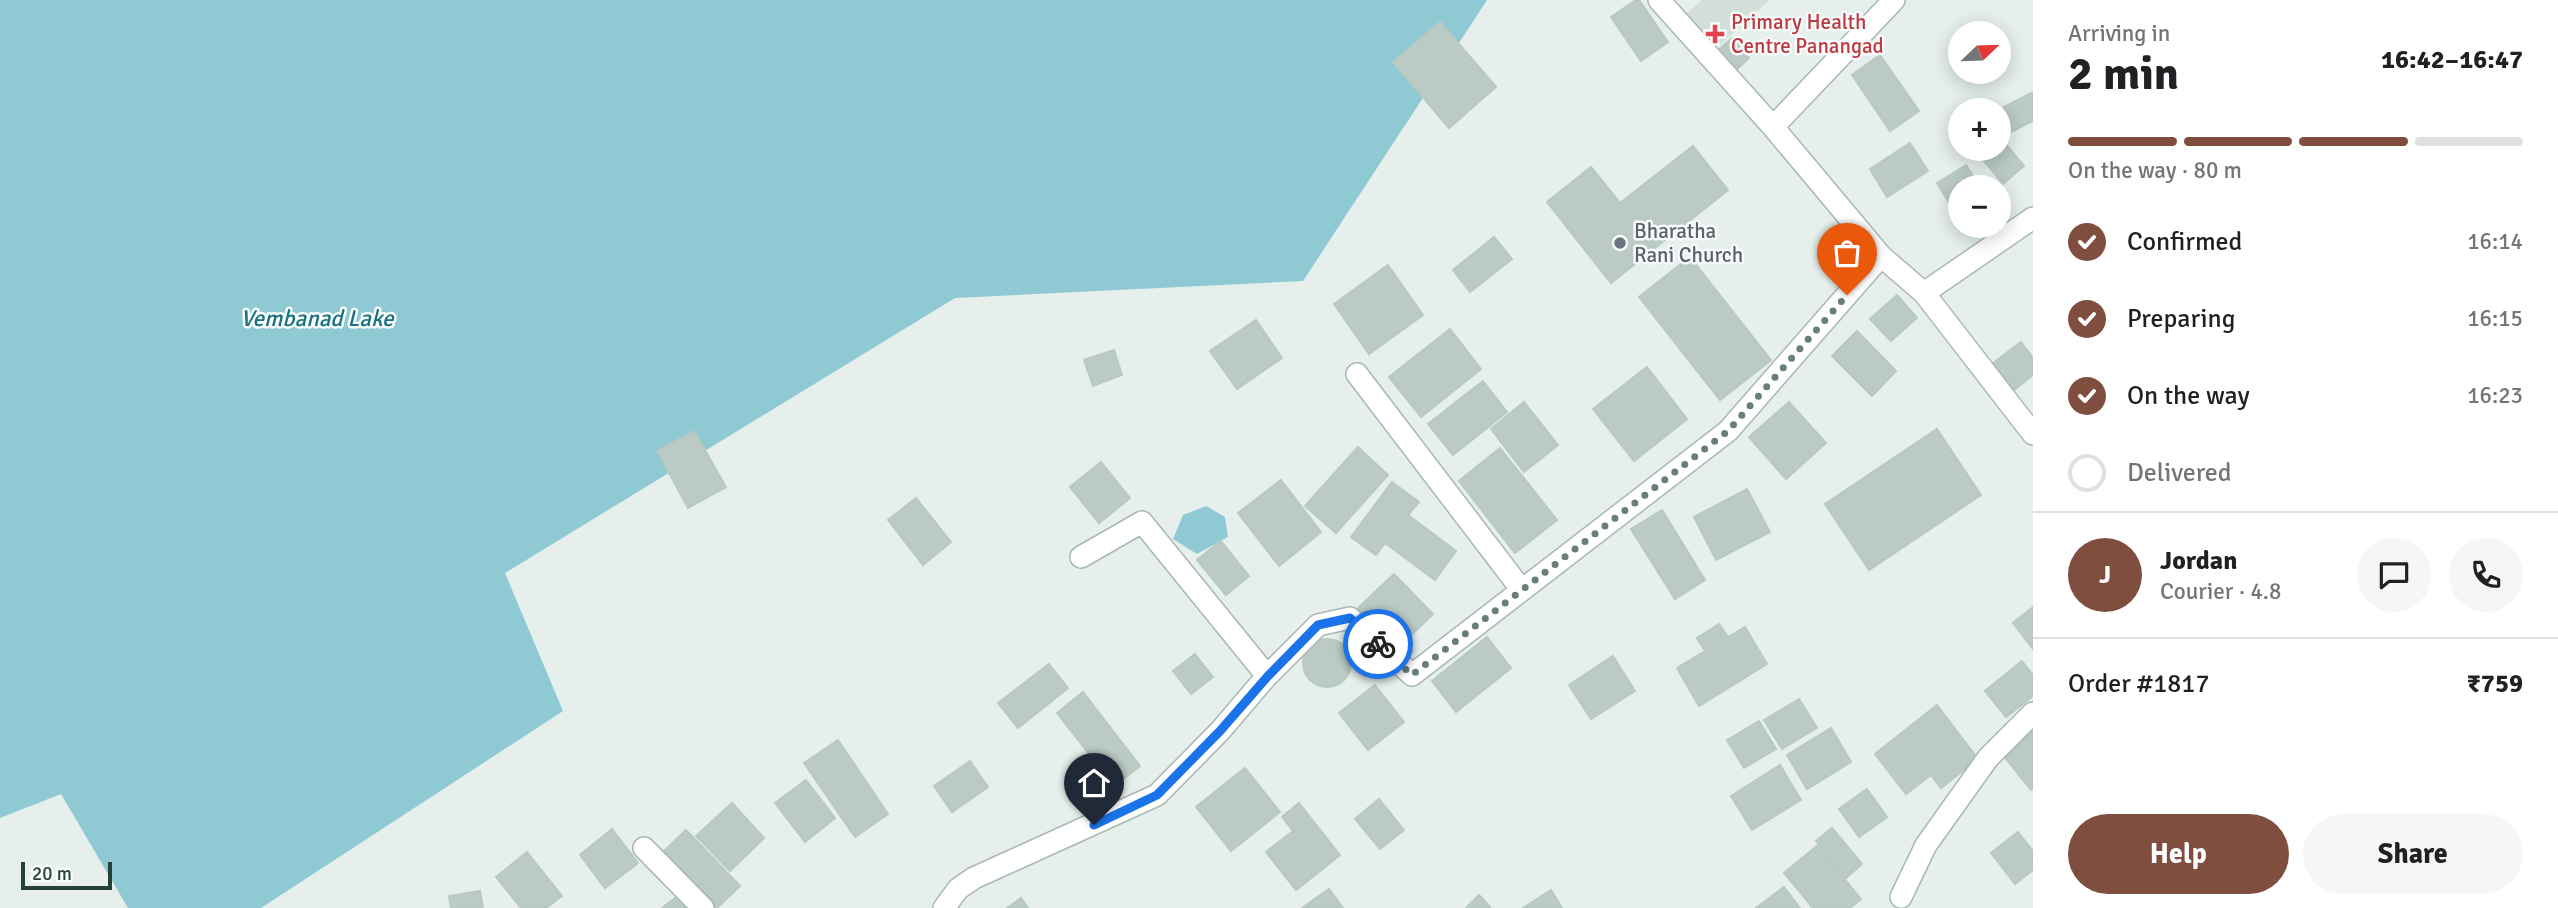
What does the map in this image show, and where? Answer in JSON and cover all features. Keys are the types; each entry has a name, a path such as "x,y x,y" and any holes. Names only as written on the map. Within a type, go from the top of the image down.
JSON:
{"street":[{"path":"1659,0 1773,127 1881,256 1924,293 2033,434"},
{"path":"1773,127 1894,0"},
{"path":"1924,293 2033,218"},
{"path":"944,908 958,889 974,878 1157,795 1318,625 1350,618 1412,675 1728,431 1881,256"},
{"path":"1357,374 1521,589"},
{"path":"1081,557 1142,522 1268,676"},
{"path":"1901,897 1926,845 1988,758 2033,713"},
{"path":"644,848 703,908"}],"shaded area":[{"name":"Primary Health Centre Panangad","path":"1702,0 1770,0 1713,51 1683,17"}],"water":[{"name":"Vembanad Lake","path":"0,0 1487,0 1303,281 955,298 505,573 563,711 261,908 128,908 61,794 0,818"},
{"path":"1206,506 1225,517 1228,537 1197,554 1173,539 1183,515"}],"building":[{"path":"1639,0 1668,42 1641,61 1611,17"},
{"path":"1440,22 1496,87 1449,128 1393,62"},
{"path":"1732,38 1749,58 1733,73 1715,53"},
{"path":"1880,55 1919,111 1890,131 1852,75"},
{"path":"2033,92 2033,121 2011,132 2011,103"},
{"path":"1910,143 1928,171 1887,197 1870,169"},
{"name":"Bharatha Rani Church","path":"1693,146 1728,190 1611,283 1547,202 1591,167 1620,203"},
{"path":"2011,150 2024,166 2011,177 2011,175 1996,175 1984,161 2011,161"},
{"path":"1966,165 1972,175 1950,175"},
{"path":"1948,176 1948,201 1937,183"},
{"path":"1494,237 1512,259 1470,292 1453,270"},
{"path":"1690,257 1771,360 1720,400 1639,297"},
{"path":"1388,265 1423,315 1369,354 1334,304"},
{"path":"1897,295 1917,318 1891,341 1870,319"},
{"path":"1256,320 1282,358 1237,389 1210,351"},
{"path":"1450,329 1481,369 1421,417 1389,377"},
{"path":"1857,331 1896,371 1872,396 1832,356"},
{"path":"2021,342 2033,358 2033,375 2009,394 1988,367"},
{"path":"1114,350 1122,375 1093,386 1084,360"},
{"path":"1647,367 1687,419 1634,461 1593,409"},
{"path":"1483,381 1507,412 1453,455 1428,424"},
{"path":"1524,402 1558,445 1524,472 1491,429"},
{"path":"1789,402 1826,443 1786,479 1749,437"},
{"path":"1937,429 1981,495 1869,570 1825,504"},
{"path":"694,431 726,487 688,508 657,451"},
{"path":"1358,447 1388,475 1336,533 1305,506"},
{"path":"1500,448 1557,520 1515,553 1459,481"},
{"path":"1101,462 1130,498 1099,523 1070,487"},
{"path":"1281,480 1321,532 1279,566 1238,513"},
{"path":"1392,482 1419,502 1408,515 1456,551 1435,580 1385,543 1376,555 1351,537"},
{"path":"1747,489 1770,532 1716,560 1694,517"},
{"path":"916,498 951,542 923,565 888,520"},
{"path":"1662,510 1705,580 1675,599 1631,529"},
{"path":"1221,541 1249,576 1226,595 1197,560"},
{"path":"1394,574 1433,614 1396,650 1357,609"},
{"path":"2033,607 2033,649 2013,623"},
{"path":"1719,624 1728,637 1745,627 1767,664 1699,706 1677,668 1705,651 1697,638"},
{"path":"1487,637 1511,668 1456,712 1432,681"},
{"path":"1327,639 1344,646 1351,663 1344,680 1327,687 1310,680 1303,663 1310,646"},
{"path":"1195,654 1213,677 1191,694 1173,671"},
{"path":"1613,656 1635,691 1591,719 1569,685"},
{"path":"2022,661 2033,675 2033,696 2006,717 1985,691"},
{"path":"1049,664 1068,688 1018,728 998,703"},
{"path":"1375,685 1404,722 1368,750 1339,713"},
{"path":"1083,692 1140,766 1114,786 1057,713"},
{"path":"1799,699 1817,728 1782,749 1764,720"},
{"path":"1937,705 1978,759 1941,788 1931,775 1906,794 1875,754"},
{"path":"1759,721 1776,749 1744,768 1727,740"},
{"path":"1831,728 1851,762 1807,789 1787,755"},
{"path":"2033,731 2033,789 2031,790 2003,755"},
{"path":"838,740 888,814 855,837 804,763"},
{"path":"970,761 988,787 952,812 934,786"},
{"path":"1780,765 1801,800 1752,830 1731,796"},
{"path":"1245,768 1280,812 1231,851 1196,807"},
{"path":"806,780 835,818 805,842 775,803"},
{"path":"1867,789 1887,817 1859,837 1839,809"},
{"path":"1379,799 1404,830 1380,849 1355,819"},
{"path":"732,803 764,838 730,871 696,836"},
{"path":"1299,803 1340,855 1296,890 1266,852 1293,831 1282,817"},
{"path":"1832,828 1862,864 1846,878 1816,841"},
{"path":"612,829 638,863 605,888 580,855"},
{"path":"686,830 740,886 717,908 710,908 660,855"},
{"path":"2018,832 2033,851 2033,870 2015,884 1991,853"},
{"path":"1817,846 1861,899 1850,908 1813,908 1784,873"},
{"path":"527,852 562,896 546,908 521,908 496,877"},
{"path":"1784,887 1800,908 1756,908"},
{"path":"1329,889 1343,908 1302,908"},
{"path":"1551,890 1562,908 1523,908"},
{"path":"480,891 483,908 451,908 449,896"},
{"path":"682,893 693,908 662,908"},
{"path":"1479,895 1489,908 1466,908"},
{"path":"1021,898 1028,908 1007,908"}],"way so far":[{"path":"1378,644 1412,675 1728,431 1847,295"}],"place":[{"name":"Primary Health Centre Panangad","path":"1715,34"},
{"name":"Bharatha Rani Church","path":"1620,243"}],"route":[{"path":"1094,825 1157,795 1318,625 1350,618 1378,644"}]}
